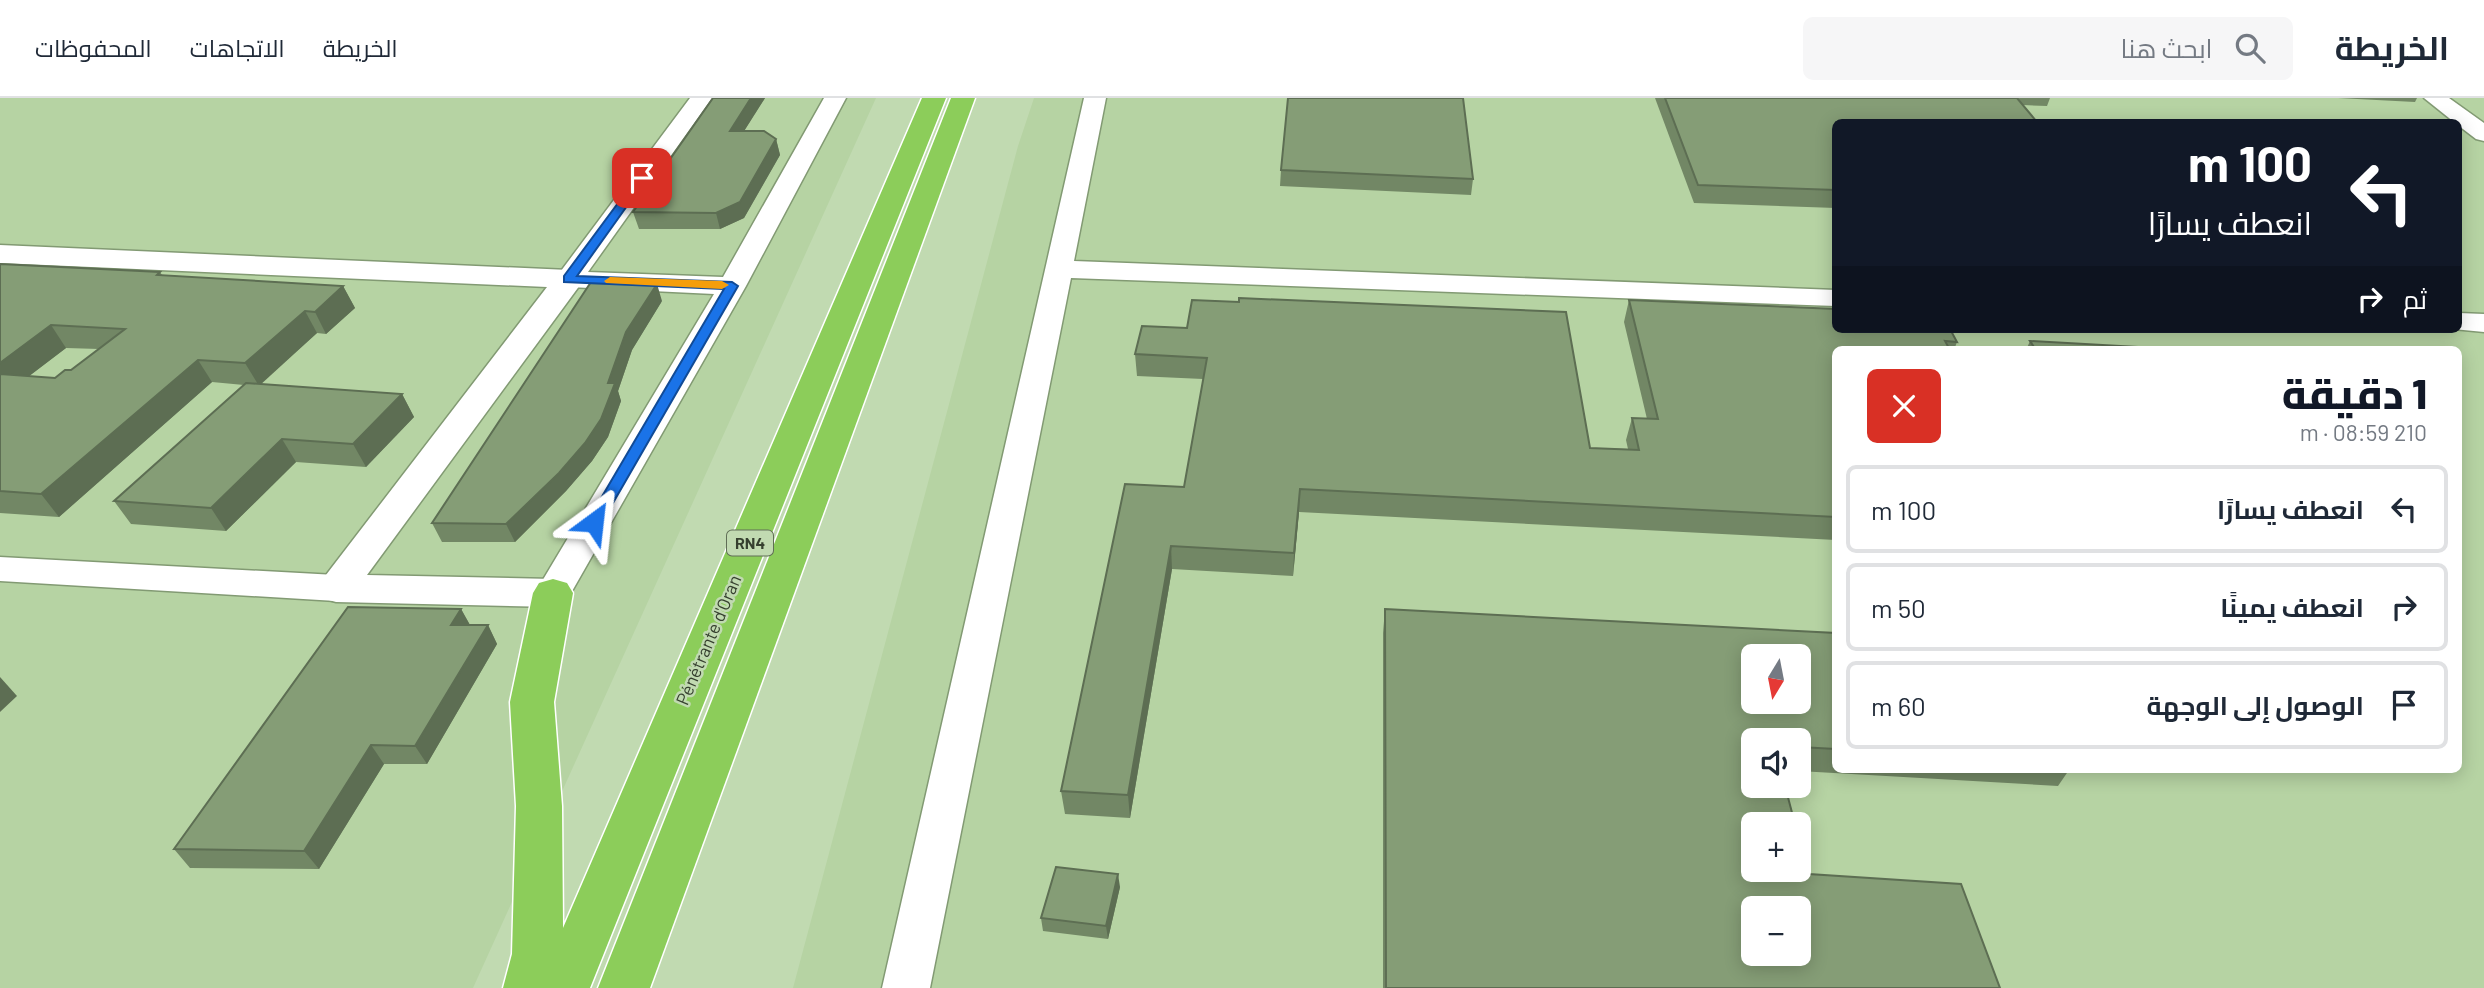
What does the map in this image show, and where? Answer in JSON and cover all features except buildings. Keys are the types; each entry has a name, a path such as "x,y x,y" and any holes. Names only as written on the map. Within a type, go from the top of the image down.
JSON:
{"highway":[{"name":"Pénétrante d'Oran","path":"564,988 934,98"},
{"name":"RN4","path":"624,988 963,98"},
{"path":"529,988 538,954 540,806 533,702 553,593"}],"street":[{"path":"336,588 569,279 701,98"},
{"path":"0,569 336,588 553,593 732,286 835,98"},
{"path":"906,988 1096,98"},
{"path":"2435,98 2484,134"},
{"path":"0,254 732,286"},
{"path":"1059,269 1832,298"},
{"path":"2462,322 2484,323"}],"shaded area":[{"path":"0,98 876,98 473,988 0,988"},
{"path":"1034,98 2484,98 2484,988 793,988 1018,146"}],"slow traffic":[{"path":"610,281 722,285"}],"route":[{"path":"594,522 732,286 569,279 642,178"}]}
